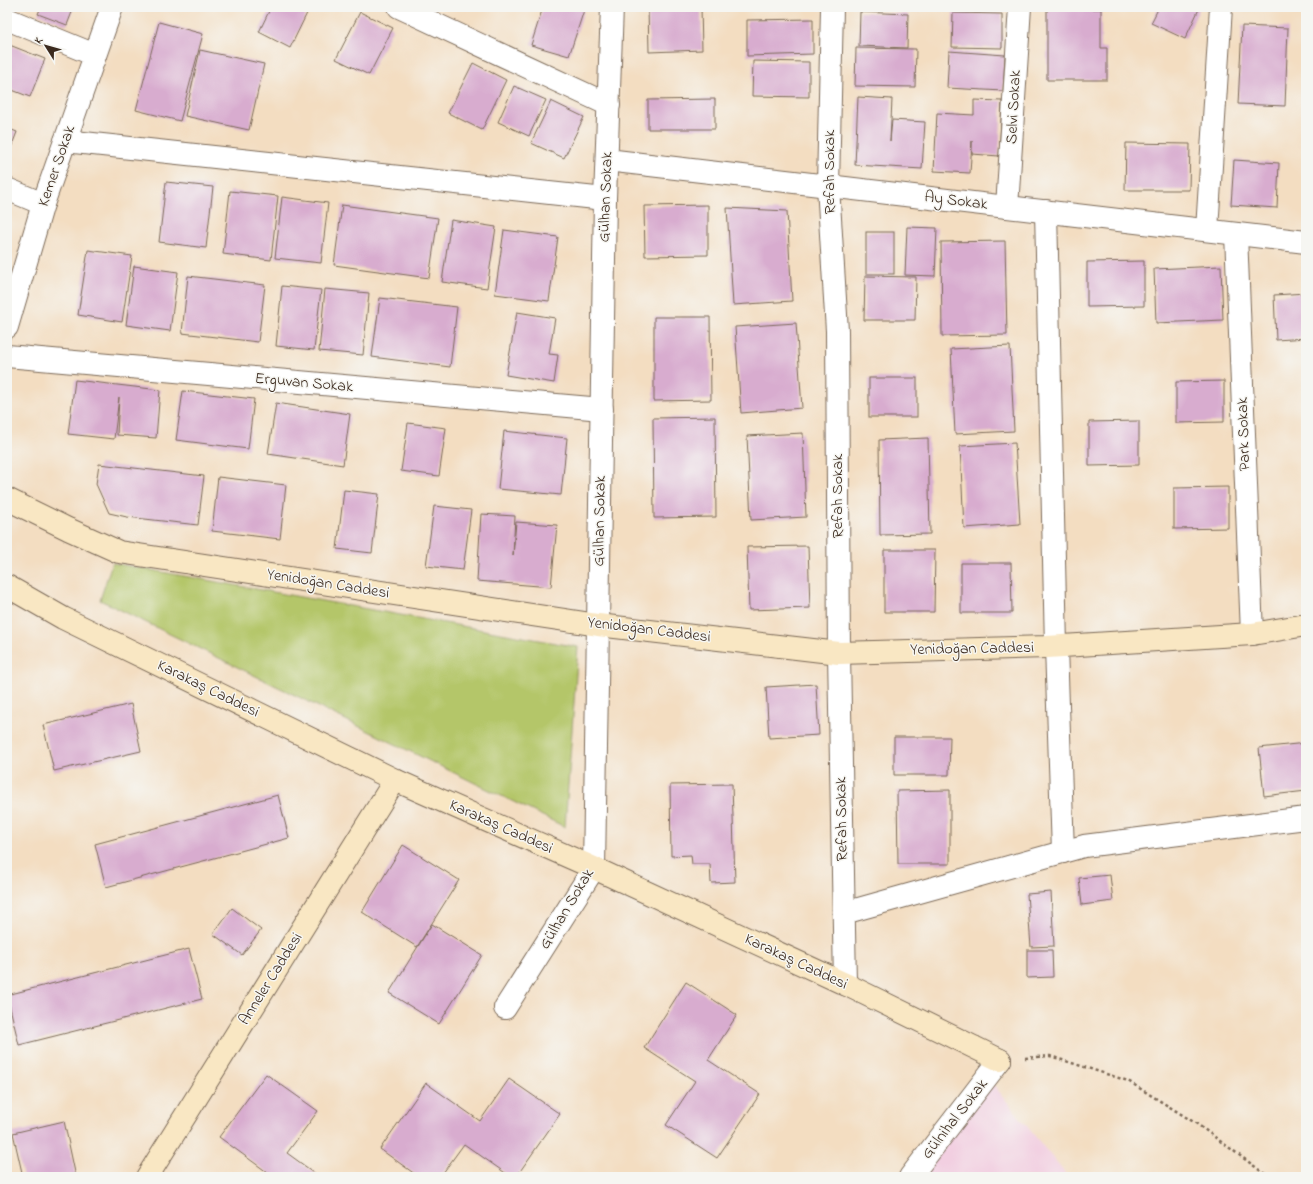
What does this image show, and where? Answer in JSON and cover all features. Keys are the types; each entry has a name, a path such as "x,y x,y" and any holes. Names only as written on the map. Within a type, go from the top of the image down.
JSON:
{"street":[{"name":"Kemer Sokak","path":"7,327 43,204 112,7"},
{"path":"399,7 609,105"},
{"name":"Gülhan Sokak","path":"505,1008 594,868 605,199 612,7"},
{"name":"Refah Sokak","path":"832,7 828,186 837,331 839,653 845,984"},
{"name":"Selvi Sokak","path":"1008,207 1020,7"},
{"path":"1207,230 1221,7"},
{"path":"7,19 95,55"},
{"path":"65,141 605,199"},
{"name":"Ay Sokak","path":"607,160 1306,242"},
{"path":"7,189 43,204"},
{"path":"1046,211 1056,647 1063,852"},
{"name":"Park Sokak","path":"1236,234 1252,634"},
{"name":"Erguvan Sokak","path":"7,356 602,409"},
{"name":"Yenidoğan Caddesi","path":"7,499 68,530 119,552 598,624 839,653 1056,647 1252,634 1306,625"},
{"name":"Karakaş Caddesi","path":"7,586 63,618 395,780 594,868 845,984 1000,1060"},
{"name":"Anneler Caddesi","path":"147,1177 395,780"},
{"path":"844,913 1084,846 1306,818"},
{"name":"Gülnihal Sokak","path":"910,1177 1000,1060"}],"path":[{"path":"1000,1060 1050,1056 1128,1081 1197,1124 1269,1177"}],"shaded area":[{"path":"992,1083 1068,1177 921,1177"}],"green space":[{"path":"112,563 578,647 565,827 100,600"}],"building":[{"path":"41,7 74,7 67,25 38,14"},
{"path":"271,7 310,7 290,48 259,32"},
{"path":"543,7 585,7 569,56 531,45"},
{"path":"648,7 701,7 702,50 649,52"},
{"path":"1159,7 1200,7 1185,39 1151,23"},
{"path":"1047,9 1101,9 1101,48 1107,48 1107,80 1047,80"},
{"path":"360,12 393,28 369,75 336,59"},
{"path":"860,12 908,14 907,48 859,46"},
{"path":"953,13 1002,14 1002,48 952,47"},
{"path":"813,19 813,54 747,56 747,20"},
{"path":"159,22 203,34 180,121 136,110"},
{"path":"1242,26 1288,28 1285,106 1238,104"},
{"path":"7,44 45,59 30,97 7,88"},
{"path":"856,48 916,49 915,87 855,86"},
{"path":"200,50 264,64 249,130 185,116"},
{"path":"949,51 1005,55 1003,91 947,88"},
{"path":"753,61 809,62 809,97 752,96"},
{"path":"473,63 506,80 482,130 448,113"},
{"path":"514,86 546,100 529,136 498,122"},
{"path":"858,97 892,99 890,141 892,120 925,122 922,169 855,165"},
{"path":"715,99 715,129 648,129 648,100"},
{"path":"974,100 1002,101 999,156 972,154 972,141 970,173 934,171 937,113 974,115"},
{"path":"551,101 584,117 564,158 531,143"},
{"path":"7,128 17,132 7,158"},
{"path":"1126,143 1190,144 1189,190 1125,190"},
{"path":"1234,160 1279,163 1277,208 1231,205"},
{"path":"166,182 213,187 206,248 159,242"},
{"path":"230,191 278,196 271,260 223,254"},
{"path":"282,197 328,203 321,263 275,258"},
{"path":"342,205 438,218 429,278 334,265"},
{"path":"708,205 708,255 645,256 644,206"},
{"path":"727,208 787,211 792,301 733,305"},
{"path":"451,220 496,227 487,288 442,282"},
{"path":"907,227 937,228 935,276 905,275"},
{"path":"504,230 558,237 549,301 495,294"},
{"path":"866,232 894,232 894,274 866,274"},
{"path":"1005,241 1007,335 942,336 941,242"},
{"path":"88,250 132,256 122,322 78,315"},
{"path":"1144,261 1144,306 1087,307 1087,262"},
{"path":"134,266 178,272 170,331 126,325"},
{"path":"1221,266 1223,320 1156,323 1154,269"},
{"path":"188,276 265,285 258,342 182,333"},
{"path":"865,276 916,277 915,320 864,320"},
{"path":"282,286 321,290 314,350 276,346"},
{"path":"325,289 369,293 363,355 319,351"},
{"path":"1306,293 1306,338 1276,340 1274,295"},
{"path":"380,298 457,307 450,367 372,357"},
{"path":"517,312 555,318 549,354 558,355 554,383 506,375"},
{"path":"654,317 710,317 711,400 654,401"},
{"path":"796,323 802,408 741,413 735,327"},
{"path":"1010,346 1014,431 955,434 951,349"},
{"path":"869,378 917,378 917,417 869,417"},
{"path":"75,380 160,390 156,438 117,435 119,397 114,439 68,434"},
{"path":"1224,381 1224,422 1176,423 1176,382"},
{"path":"183,391 254,399 248,449 176,440"},
{"path":"276,403 350,414 343,465 268,454"},
{"path":"715,417 716,517 654,518 653,418"},
{"path":"1139,421 1139,465 1089,466 1089,422"},
{"path":"408,423 446,428 439,476 401,471"},
{"path":"504,431 567,438 561,495 498,489"},
{"path":"803,433 806,517 751,520 747,436"},
{"path":"928,438 930,534 880,535 879,440"},
{"path":"1015,443 1020,524 964,528 960,446"},
{"path":"99,464 204,476 198,525 127,517 109,513 96,484"},
{"path":"218,477 286,485 280,539 212,531"},
{"path":"1228,487 1228,528 1174,529 1174,488"},
{"path":"344,490 379,494 372,553 337,549"},
{"path":"434,506 471,510 463,570 426,566"},
{"path":"481,514 515,516 513,556 516,522 557,525 551,587 477,581"},
{"path":"808,546 810,608 749,610 747,547"},
{"path":"884,550 935,550 934,612 884,612"},
{"path":"961,563 1011,563 1012,613 961,613"},
{"path":"816,684 819,735 769,738 766,687"},
{"path":"131,704 141,751 54,771 43,725"},
{"path":"894,737 950,737 949,775 894,775"},
{"path":"1306,743 1306,791 1264,796 1259,748"},
{"path":"732,784 735,882 711,883 710,864 692,864 691,855 671,856 670,785"},
{"path":"950,790 950,864 898,864 897,791"},
{"path":"278,795 289,838 106,887 95,844"},
{"path":"403,845 459,880 417,947 362,912"},
{"path":"1110,875 1113,901 1082,905 1079,878"},
{"path":"1051,892 1054,946 1031,947 1027,894"},
{"path":"232,908 261,930 242,955 213,934"},
{"path":"432,924 482,955 439,1024 389,993"},
{"path":"189,949 202,999 19,1045 7,995"},
{"path":"1027,950 1052,950 1053,977 1027,978"},
{"path":"686,982 737,1015 708,1060 760,1094 717,1158 666,1125 695,1081 644,1048"},
{"path":"266,1074 318,1111 287,1153 320,1177 270,1177 271,1175 219,1137"},
{"path":"509,1079 560,1114 516,1177 511,1177 464,1144 440,1177 419,1177 380,1149 426,1083 480,1121"},
{"path":"64,1121 76,1177 23,1177 13,1133"}]}
